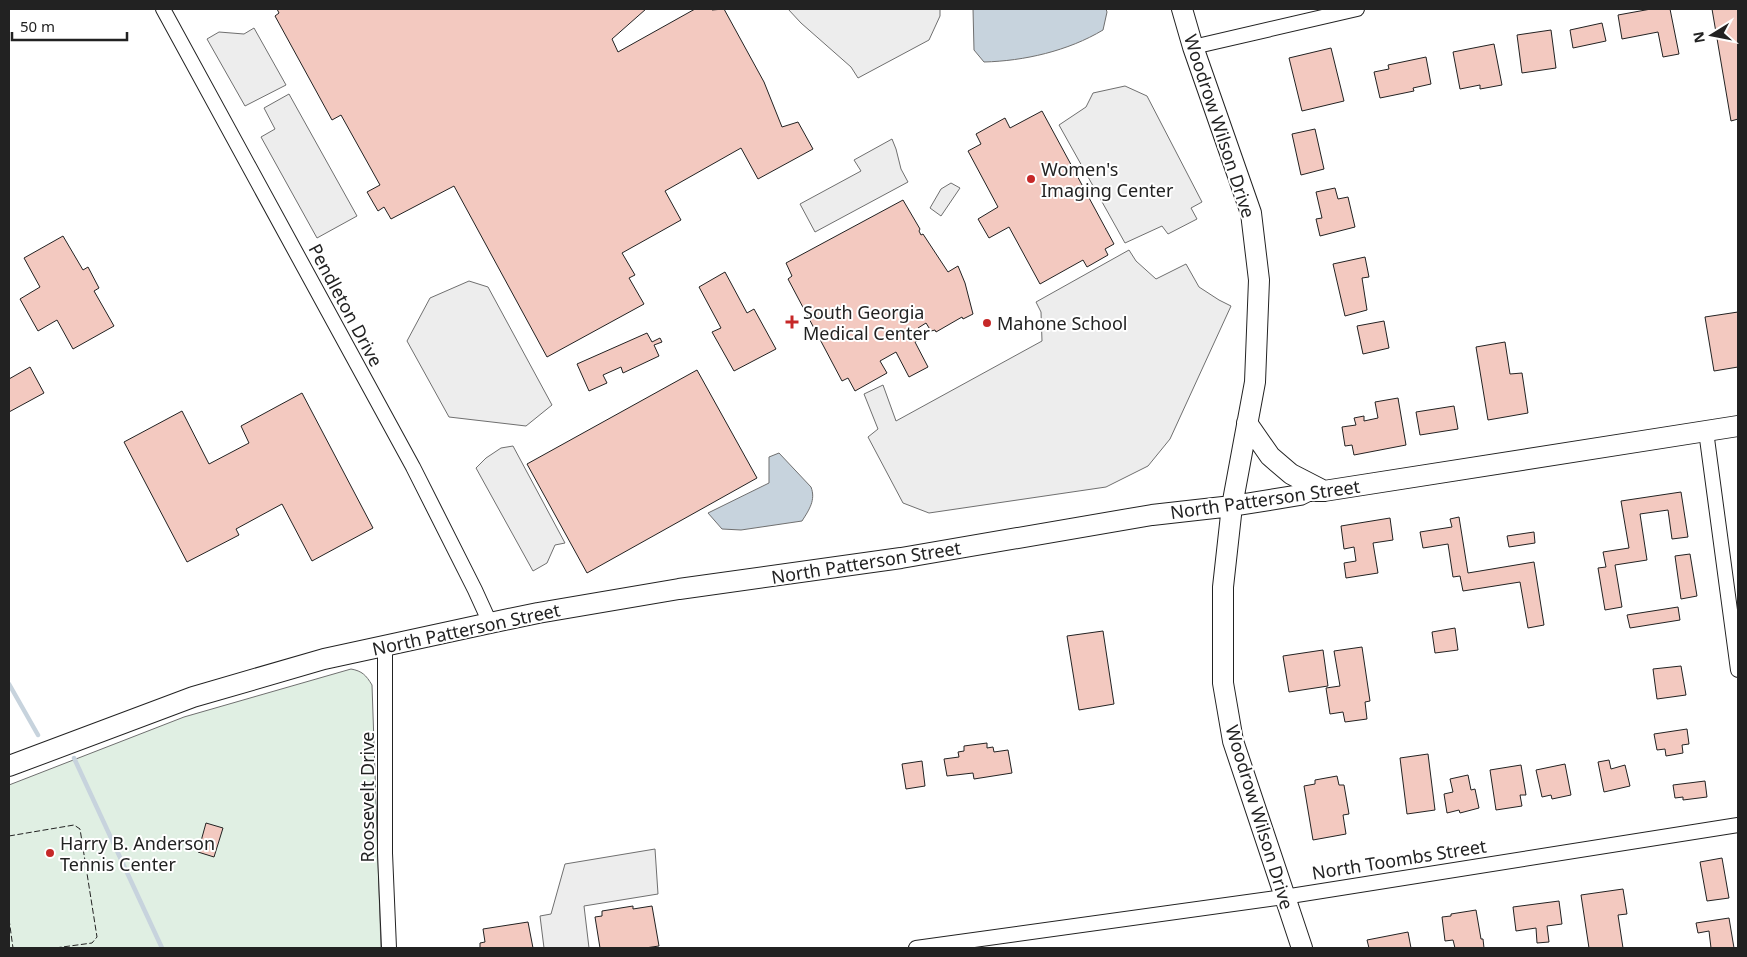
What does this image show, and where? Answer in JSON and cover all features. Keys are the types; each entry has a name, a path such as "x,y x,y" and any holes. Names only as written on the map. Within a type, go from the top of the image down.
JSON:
{"main road":[{"name":"Woodrow Wilson Drive","path":"1182,9 1193,47 1251,213 1259,280 1255,382 1232,506 1224,587 1223,683 1233,741 1302,948"},
{"path":"1247,423 1270,456 1291,474 1324,491"},
{"name":"North Patterson Street","path":"9,766 193,697 324,659 538,613 679,589 900,558 1152,516 1300,495 1308,491 1324,491 1738,426"}],"street":[{"name":"Pendleton Drive","path":"163,9 413,467 490,623"},
{"path":"1193,47 1357,9"},
{"path":"1706,432 1738,670"},
{"name":"Roosevelt Drive","path":"385,645 385,853 389,948"},
{"name":"North Toombs Street","path":"916,948 963,945 1284,897 1738,825"}],"green space":[{"path":"351,669 363,674 372,685 381,948 9,948 9,785 184,717"}],"shaded area":[{"path":"788,9 940,9 940,16 929,40 858,78 851,67"},
{"path":"973,9 1106,9 1107,12 1103,30 1075,44 1045,54 1015,60 984,62 974,50"},
{"path":"254,28 286,85 245,106 207,39 219,32 244,34"},
{"path":"1125,86 1147,96 1202,202 1191,208 1197,219 1168,234 1162,226 1125,243 1059,125 1086,107 1093,93"},
{"path":"289,94 357,216 317,238 261,137 275,129 264,108"},
{"path":"892,139 901,169 908,182 815,232 800,204 861,171 854,160"},
{"path":"951,183 960,188 941,216 930,208 941,189"},
{"path":"1129,250 1136,261 1156,279 1186,264 1199,287 1231,306 1170,439 1148,466 1106,487 929,513 903,503 868,437 878,429 864,394 883,385 896,421 1042,341 1041,312 1036,302"},
{"path":"469,281 488,287 552,405 526,426 449,417 407,341 430,298"},
{"path":"513,446 565,543 555,545 547,563 533,571 476,468 486,458 501,448"},
{"path":"779,453 811,487 812,501 802,521 741,530 722,529 708,513 769,483 769,457"},
{"path":"655,849 658,894 584,906 589,948 544,948 540,916 551,914 565,864"}],"building":[{"path":"277,9 646,9 612,39 618,52 695,9 724,9 764,82 782,127 798,122 813,149 758,179 741,148 665,191 681,220 622,253 635,275 629,278 644,304 547,357 454,186 391,219 384,207 378,211 367,192 380,185 341,115 332,120 275,16 279,13"},
{"path":"1651,9 1670,9 1679,54 1663,57 1658,32 1622,39 1618,15"},
{"path":"1712,9 1738,9 1738,119 1731,121"},
{"path":"1602,23 1606,41 1573,48 1570,30"},
{"path":"1551,30 1556,68 1522,73 1517,35"},
{"path":"1494,44 1502,85 1480,89 1480,85 1460,89 1453,52"},
{"path":"1331,48 1344,101 1302,111 1289,58"},
{"path":"1426,57 1431,84 1413,88 1414,91 1380,98 1374,72 1389,69 1388,65"},
{"name":"Women's Imaging Center","path":"1042,111 1114,244 1105,249 1108,255 1087,267 1083,260 1040,284 1009,227 989,238 978,219 998,207 968,151 981,144 976,134 1005,118 1010,128"},
{"path":"1315,129 1324,169 1301,175 1292,134"},
{"path":"1335,188 1338,199 1348,197 1355,227 1320,236 1316,219 1322,218 1316,192"},
{"path":"903,200 920,229 921,235 923,234 948,272 958,266 965,283 973,314 963,319 962,317 936,332 935,330 931,331 926,323 918,328 923,338 915,342 928,367 909,377 896,352 880,361 887,373 855,391 848,378 842,381 788,279 792,276 786,263"},
{"path":"63,236 83,270 88,267 99,288 94,291 114,326 73,349 57,320 38,331 20,299 40,287 24,258"},
{"path":"1365,257 1369,277 1362,278 1367,310 1345,316 1333,264"},
{"path":"725,272 747,313 754,309 776,349 734,371 712,332 721,328 699,287"},
{"path":"1738,312 1738,367 1714,371 1705,317"},
{"path":"1384,321 1389,348 1363,354 1357,326"},
{"path":"647,333 652,342 660,338 662,342 654,345 659,356 623,373 621,367 603,375 607,383 589,391 577,364"},
{"path":"1505,342 1510,374 1522,373 1528,413 1488,420 1476,347"},
{"path":"30,367 44,393 9,412 9,379"},
{"path":"697,370 757,478 587,573 527,464"},
{"path":"302,393 373,528 312,561 282,504 236,529 239,535 187,562 124,442 182,411 209,464 249,443 241,426"},
{"path":"1398,398 1406,445 1354,455 1352,445 1345,446 1342,427 1356,425 1354,418 1364,416 1364,421 1378,418 1375,402"},
{"path":"1454,406 1458,429 1420,435 1416,412"},
{"path":"1681,492 1688,537 1672,539 1668,510 1640,514 1647,560 1615,565 1622,607 1605,610 1598,568 1606,567 1603,552 1629,548 1621,501"},
{"path":"1459,517 1468,573 1534,562 1544,625 1528,628 1520,582 1463,591 1460,576 1453,577 1448,544 1423,548 1420,532 1452,527 1450,519"},
{"path":"1390,518 1393,540 1373,543 1378,573 1346,578 1344,563 1356,561 1354,547 1344,549 1341,526"},
{"path":"1534,532 1535,543 1509,547 1507,536"},
{"path":"1690,554 1697,596 1681,599 1675,556"},
{"path":"1678,607 1680,620 1630,628 1627,615"},
{"path":"1455,628 1458,650 1435,653 1432,632"},
{"path":"1103,631 1114,704 1079,710 1067,636"},
{"path":"1362,647 1370,701 1365,702 1367,719 1345,722 1343,712 1330,714 1326,688 1340,686 1334,651"},
{"path":"1323,650 1328,686 1289,692 1283,656"},
{"path":"1681,666 1686,695 1657,699 1653,669"},
{"path":"1687,729 1689,744 1682,745 1683,753 1666,756 1665,749 1657,750 1654,734"},
{"path":"987,743 987,748 993,747 994,752 1008,750 1012,773 974,779 973,773 947,776 944,759 959,757 958,752 964,751 964,746"},
{"path":"1428,754 1435,810 1407,814 1400,758"},
{"path":"1609,760 1611,769 1625,765 1630,786 1604,792 1598,762"},
{"path":"922,761 925,786 906,789 902,764"},
{"path":"1565,764 1571,795 1552,799 1551,795 1542,797 1536,770"},
{"path":"1521,765 1526,795 1520,795 1522,806 1496,810 1490,770"},
{"path":"1468,775 1471,790 1475,789 1479,808 1460,813 1459,810 1447,813 1444,794 1453,792 1450,779"},
{"path":"1337,776 1339,785 1344,785 1349,814 1343,815 1346,834 1313,840 1304,786 1315,784 1315,780"},
{"path":"1705,781 1707,797 1683,800 1683,797 1675,798 1673,785"},
{"path":"206,823 223,828 214,857 198,852"},
{"path":"1722,858 1729,898 1707,901 1700,862"},
{"path":"1623,889 1627,914 1618,915 1623,948 1589,948 1581,895"},
{"path":"1559,901 1562,924 1547,926 1549,942 1537,943 1536,928 1516,931 1513,907"},
{"path":"633,906 633,909 652,906 659,946 645,948 600,948 595,917 602,916 602,911"},
{"path":"1476,910 1484,948 1455,948 1453,940 1445,941 1442,917"},
{"path":"1729,918 1734,948 1711,948 1709,931 1698,933 1696,923"},
{"path":"528,922 533,948 480,948 480,943 485,942 483,929"},
{"path":"1408,932 1411,948 1369,948 1367,940"}],"waterway":[{"path":"9,684 38,735"},
{"path":"74,758 162,948"}],"fence":[{"path":"9,836 74,825 80,829 97,937 92,943 55,948"},
{"path":"9,919 13,948"}],"place":[{"name":"Women's Imaging Center","path":"1031,179"},
{"name":"South Georgia Medical Center","path":"792,322"},
{"name":"Mahone School","path":"987,323"},
{"name":"Harry B. Anderson Tennis Center","path":"50,853"}]}
